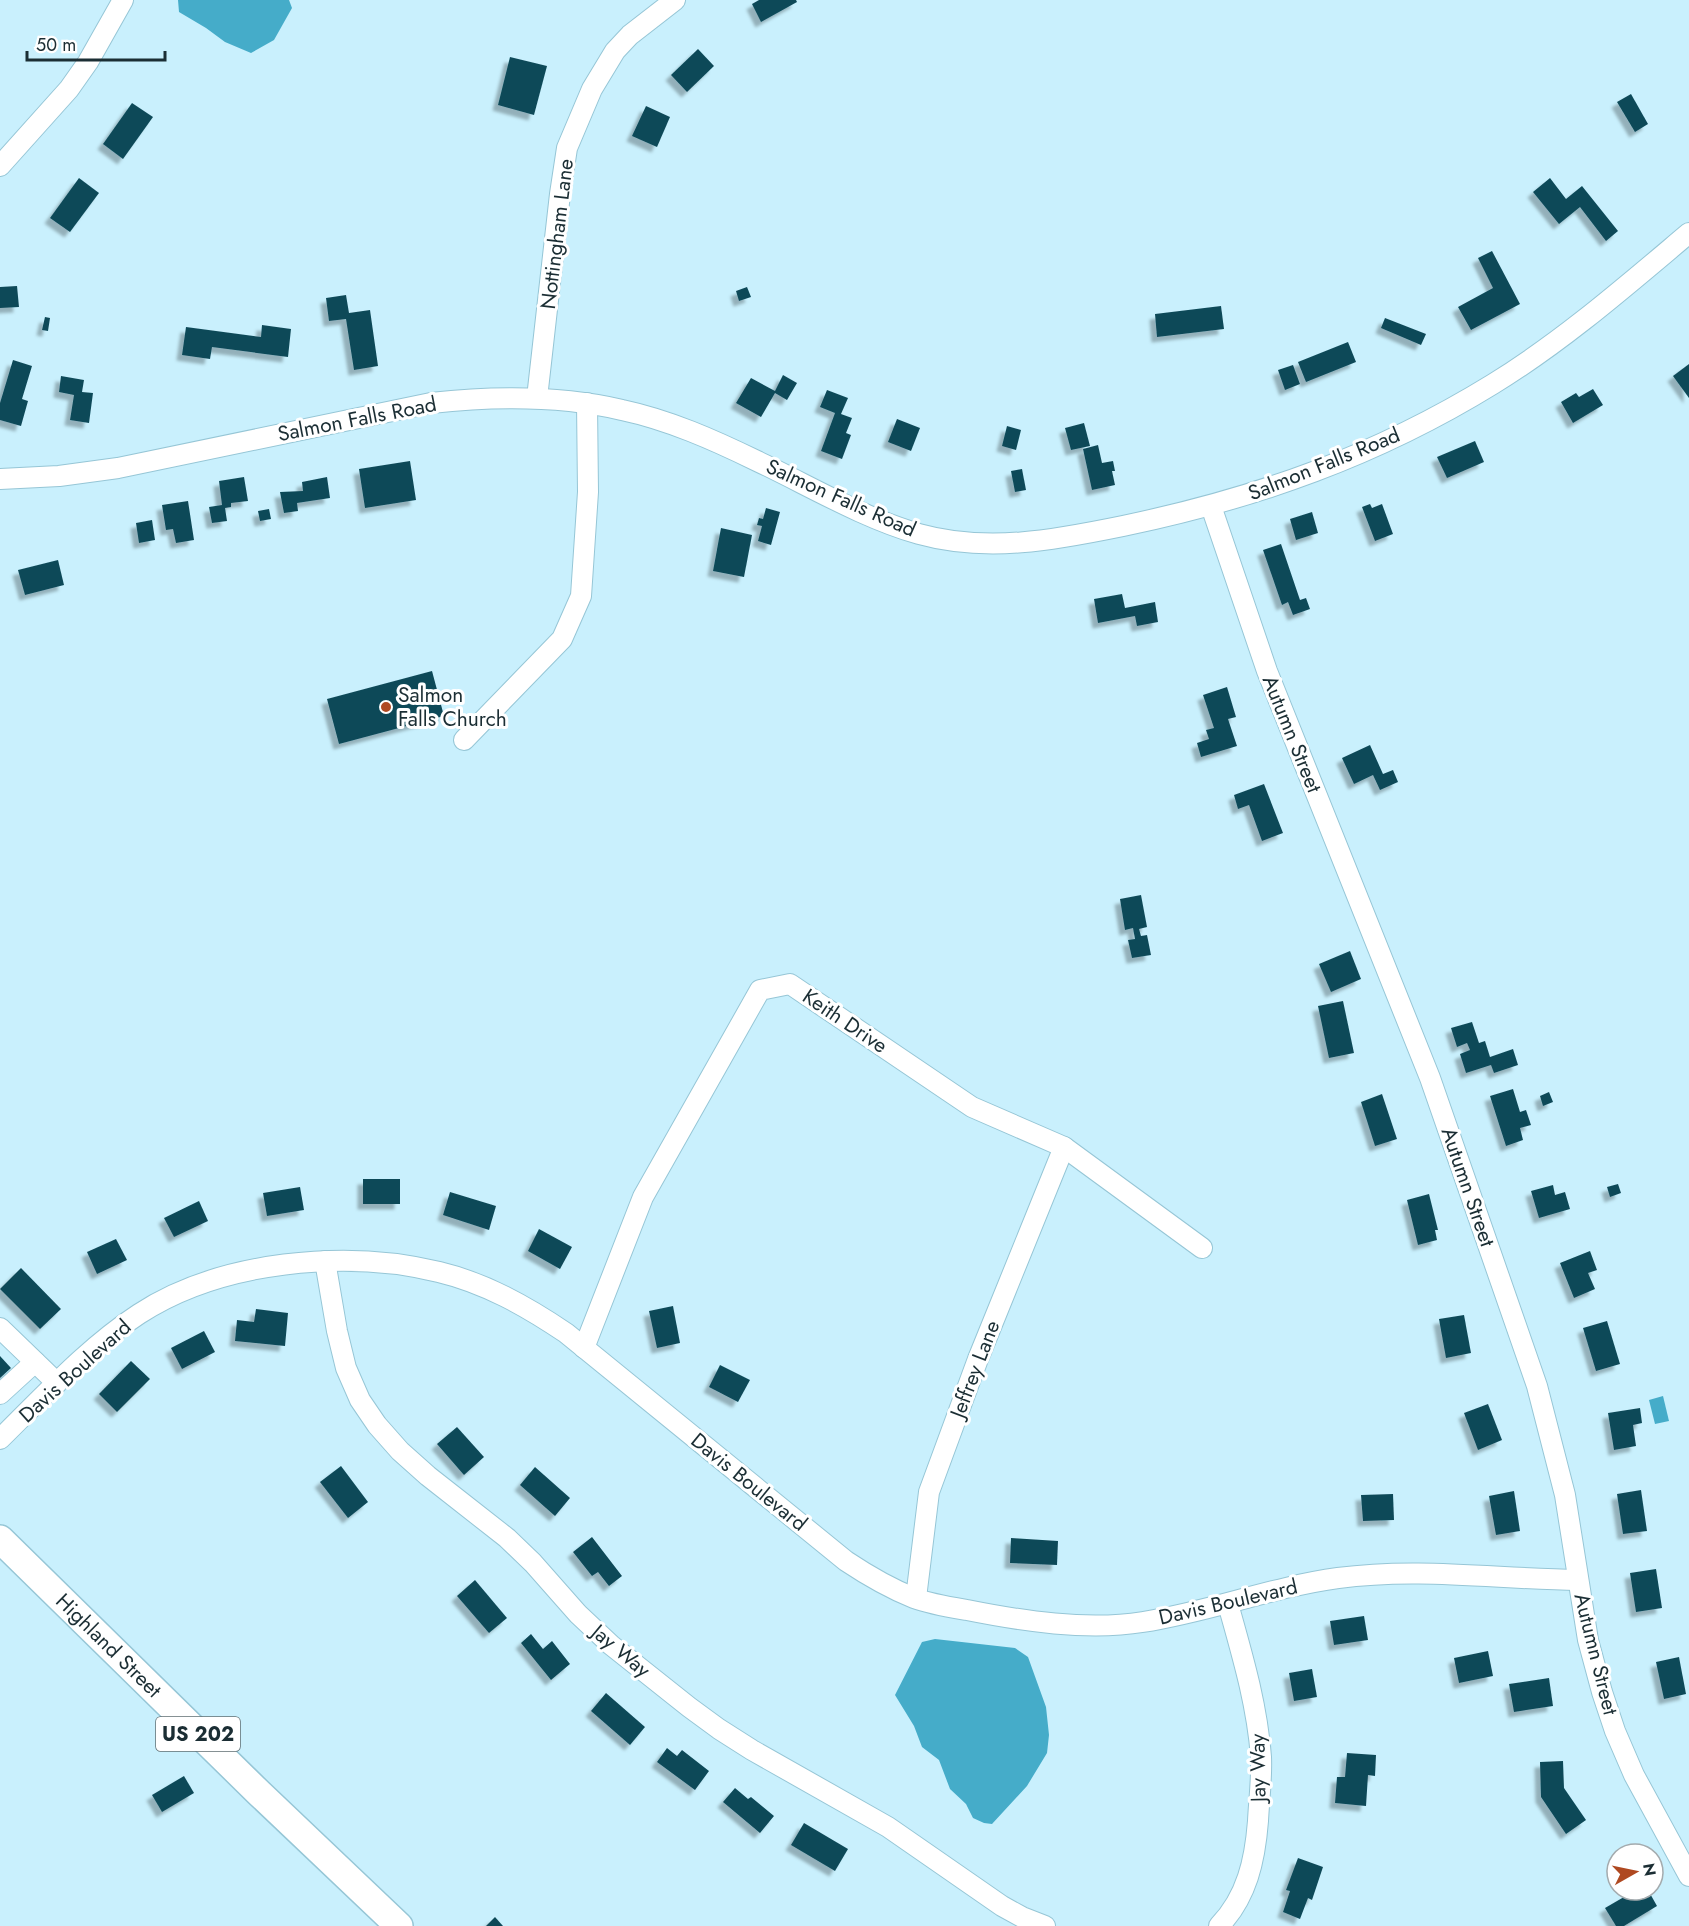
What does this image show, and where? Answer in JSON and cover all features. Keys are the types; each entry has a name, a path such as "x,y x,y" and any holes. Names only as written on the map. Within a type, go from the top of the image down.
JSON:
{"highway":[{"name":"Highland Street","path":"0,1539 259,1793 399,1926"}],"street":[{"path":"0,166 69,89 88,62 123,0"},
{"name":"Nottingham Lane","path":"537,398 567,148 592,89 615,51 630,35 675,0"},
{"name":"Salmon Falls Road","path":"0,479 59,476 118,468 431,403 466,399 537,398 587,403 623,410 706,437 879,520 919,534 962,543 1000,545 1035,542 1090,533 1211,506 1274,488 1354,457 1454,407 1495,382 1618,294 1689,233"},
{"path":"464,740 562,639 581,596 588,492 587,403"},
{"name":"Autumn Street","path":"1211,506 1267,671 1430,1078 1537,1386 1565,1495 1588,1640 1615,1731 1634,1775 1689,1876"},
{"name":"Keith Drive","path":"585,1348 643,1197 760,990 790,984 972,1107 1064,1147 1202,1248"},
{"name":"Jeffrey Lane","path":"916,1598 929,1492 978,1359 1064,1147"},
{"name":"Davis Boulevard","path":"0,1438 110,1334 167,1298 228,1276 263,1268 325,1261 411,1266 469,1281 518,1302 566,1333 846,1560 867,1575 916,1598 989,1615 1110,1626 1160,1619 1228,1604 1293,1586 1381,1573 1423,1572 1528,1580 1578,1580"},
{"name":"Jay Way","path":"325,1261 346,1368 360,1400 377,1425 400,1451 507,1538 533,1563 578,1614 612,1646 718,1729 888,1827 1002,1906 1045,1926"},
{"path":"0,1328 57,1383"},
{"path":"0,1394 35,1362"},
{"name":"Jay Way","path":"1219,1926 1234,1908 1251,1868 1256,1847 1261,1759 1256,1714 1247,1671 1228,1604"}],"water":[{"path":"178,0 289,0 292,8 274,40 251,53 225,42 179,12"},
{"path":"1663,1396 1669,1421 1655,1424 1649,1400"},
{"path":"935,1639 1015,1648 1028,1657 1046,1707 1049,1735 1047,1753 1027,1786 992,1824 973,1818 966,1804 950,1789 939,1760 922,1747 914,1726 895,1695 922,1642"}],"building":[{"path":"759,0 796,0 797,2 761,22 752,4"},
{"path":"698,49 714,66 687,92 671,75"},
{"path":"510,57 547,66 534,115 498,105"},
{"path":"1631,94 1648,124 1635,132 1617,102"},
{"path":"132,103 153,117 123,159 103,144"},
{"path":"646,106 670,117 657,147 632,136"},
{"path":"79,178 99,193 70,232 50,218"},
{"path":"1550,178 1566,199 1582,186 1618,231 1606,241 1580,207 1559,224 1533,192"},
{"path":"1492,251 1520,304 1471,330 1458,307 1493,288 1478,258"},
{"path":"17,286 19,307 0,308 0,287"},
{"path":"747,287 751,297 739,301 736,291"},
{"path":"346,295 349,313 370,310 378,366 354,370 346,319 329,321 326,298"},
{"path":"1221,306 1224,329 1157,337 1155,314"},
{"path":"45,317 50,318 48,331 42,330"},
{"path":"1385,318 1426,334 1421,345 1381,328"},
{"path":"262,325 291,329 288,357 212,347 210,359 182,355 186,327 261,337"},
{"path":"1348,342 1356,362 1306,382 1298,362"},
{"path":"13,360 32,366 22,399 28,401 21,426 0,420 0,403"},
{"path":"1689,364 1689,398 1673,376"},
{"path":"1293,365 1300,384 1285,390 1278,370"},
{"path":"783,375 797,383 787,400 775,393 761,417 736,403 751,378 775,391"},
{"path":"61,376 84,380 82,392 93,393 89,423 70,420 74,395 59,392"},
{"path":"1593,389 1603,405 1573,423 1561,402 1576,393 1579,397"},
{"path":"827,390 848,398 841,414 852,418 846,433 851,435 842,459 821,451 835,413 820,407"},
{"path":"897,419 920,428 911,451 888,442"},
{"path":"1084,423 1090,446 1071,450 1065,428"},
{"path":"1007,426 1021,430 1016,450 1002,446"},
{"path":"1475,441 1484,462 1447,478 1437,457"},
{"path":"1098,445 1102,463 1113,461 1115,471 1112,471 1115,485 1092,490 1083,449"},
{"path":"410,461 416,500 365,508 359,469"},
{"path":"1022,469 1026,490 1015,492 1011,471"},
{"path":"244,477 248,501 231,503 231,507 225,508 227,521 212,523 209,507 222,505 219,481"},
{"path":"327,477 330,498 297,503 298,511 284,513 280,492 303,491 302,482"},
{"path":"188,501 194,540 176,543 173,529 166,530 162,505"},
{"path":"1370,504 1372,508 1382,504 1393,534 1375,541 1362,507"},
{"path":"766,508 780,512 771,545 758,541 762,526 757,525 759,518 763,519"},
{"path":"269,509 271,519 260,521 258,511"},
{"path":"1312,512 1318,533 1296,540 1290,519"},
{"path":"152,520 155,540 139,543 136,523"},
{"path":"721,528 752,535 744,577 713,571"},
{"path":"1281,544 1300,600 1306,598 1310,609 1293,615 1288,602 1282,605 1263,550"},
{"path":"58,560 64,585 25,595 18,570"},
{"path":"1122,594 1125,608 1155,602 1158,622 1137,626 1135,616 1098,623 1094,599"},
{"name":"Salmon Falls Church","path":"432,671 444,716 339,744 327,699"},
{"path":"1227,687 1236,717 1228,719 1237,746 1201,757 1197,743 1209,739 1206,730 1214,728 1203,695"},
{"path":"1370,745 1383,774 1393,770 1398,782 1380,790 1373,775 1354,784 1342,758"},
{"path":"1264,784 1283,833 1262,841 1249,805 1238,809 1234,795"},
{"path":"1141,895 1147,927 1139,929 1141,936 1147,935 1151,955 1132,958 1128,940 1135,939 1133,928 1125,930 1120,899"},
{"path":"1350,951 1361,979 1331,992 1319,964"},
{"path":"1343,1001 1354,1053 1329,1058 1318,1006"},
{"path":"1472,1022 1479,1043 1485,1041 1490,1057 1513,1049 1518,1065 1494,1073 1491,1065 1466,1073 1460,1054 1470,1050 1467,1043 1457,1047 1451,1028"},
{"path":"1513,1089 1520,1112 1526,1110 1531,1125 1520,1128 1523,1140 1506,1146 1490,1096"},
{"path":"1549,1092 1553,1102 1543,1106 1540,1096"},
{"path":"1382,1094 1397,1139 1375,1146 1361,1102"},
{"path":"363,1179 400,1179 400,1204 363,1204"},
{"path":"1618,1184 1621,1193 1610,1197 1607,1187"},
{"path":"1553,1185 1555,1195 1565,1192 1570,1209 1539,1218 1531,1191"},
{"path":"300,1187 304,1210 267,1216 263,1193"},
{"path":"450,1192 496,1206 489,1230 443,1215"},
{"path":"1429,1194 1438,1230 1435,1230 1437,1240 1418,1245 1407,1200"},
{"path":"199,1201 208,1221 174,1237 164,1218"},
{"path":"539,1229 572,1247 560,1269 528,1251"},
{"path":"116,1239 127,1260 97,1274 87,1252"},
{"path":"1590,1251 1597,1270 1588,1273 1595,1289 1574,1298 1560,1263"},
{"path":"21,1268 61,1309 40,1329 0,1289"},
{"path":"673,1306 680,1343 657,1348 649,1311"},
{"path":"256,1309 288,1313 285,1346 235,1341 237,1320 254,1322"},
{"path":"1464,1315 1471,1353 1446,1358 1439,1319"},
{"path":"1607,1321 1620,1364 1596,1371 1583,1328"},
{"path":"204,1331 215,1352 182,1369 171,1348"},
{"path":"0,1356 11,1368 0,1378"},
{"path":"131,1361 150,1379 117,1412 99,1394"},
{"path":"720,1365 750,1380 738,1402 709,1387"},
{"path":"1488,1404 1502,1440 1478,1450 1464,1413"},
{"path":"1640,1408 1642,1423 1633,1425 1636,1446 1614,1450 1608,1413"},
{"path":"457,1427 484,1457 464,1475 437,1444"},
{"path":"341,1466 368,1502 348,1518 320,1482"},
{"path":"535,1467 570,1498 555,1516 520,1485"},
{"path":"1641,1490 1647,1531 1623,1534 1617,1494"},
{"path":"1514,1491 1520,1531 1496,1535 1489,1496"},
{"path":"1393,1494 1394,1520 1363,1521 1361,1495"},
{"path":"592,1537 622,1576 609,1586 598,1572 592,1576 573,1552"},
{"path":"1011,1538 1058,1541 1057,1565 1010,1563"},
{"path":"1656,1569 1662,1608 1636,1612 1630,1573"},
{"path":"475,1580 507,1618 489,1633 457,1596"},
{"path":"1364,1616 1368,1640 1334,1645 1330,1621"},
{"path":"531,1634 543,1649 552,1641 570,1664 551,1680 521,1643"},
{"path":"1488,1651 1493,1676 1459,1683 1454,1658"},
{"path":"1679,1657 1686,1694 1664,1699 1656,1662"},
{"path":"1312,1669 1317,1697 1294,1701 1289,1673"},
{"path":"1549,1678 1553,1706 1514,1712 1509,1684"},
{"path":"606,1693 645,1727 630,1745 591,1711"},
{"path":"667,1748 677,1756 682,1750 709,1771 695,1790 657,1762"},
{"path":"1347,1753 1376,1755 1375,1776 1368,1775 1366,1806 1335,1803 1337,1777 1345,1777"},
{"path":"1563,1761 1564,1788 1586,1820 1566,1834 1541,1797 1540,1762"},
{"path":"184,1776 194,1793 162,1812 152,1795"},
{"path":"735,1788 748,1799 751,1797 774,1816 760,1833 723,1802"},
{"path":"804,1823 848,1849 835,1871 791,1845"},
{"path":"1298,1858 1323,1867 1312,1900 1308,1898 1300,1919 1283,1912 1290,1891 1286,1890"},
{"path":"1615,1902 1655,1902 1657,1906 1624,1926 1616,1926 1605,1908"},
{"path":"495,1917 503,1926 486,1926"}],"place":[{"name":"Salmon Falls Church","path":"386,707"}]}
